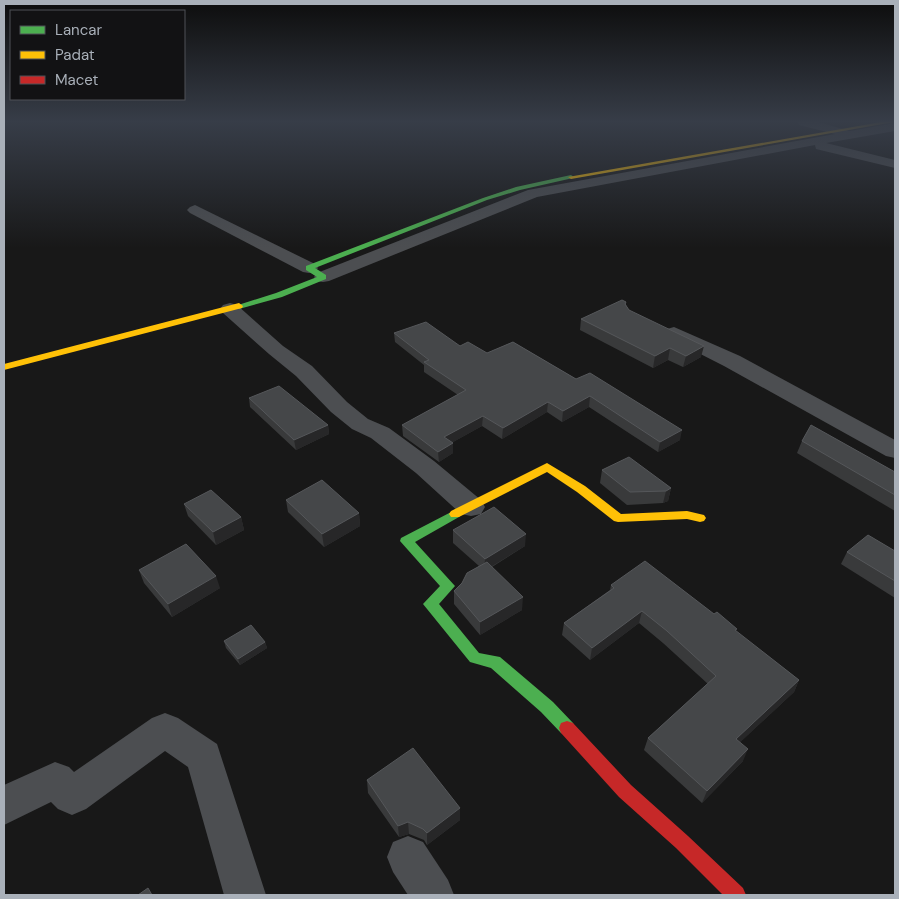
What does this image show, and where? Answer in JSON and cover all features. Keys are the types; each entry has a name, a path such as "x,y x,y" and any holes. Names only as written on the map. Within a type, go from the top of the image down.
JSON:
{"street":[{"path":"4,368 279,295 316,273 411,230 485,199 533,183 643,164"},
{"path":"195,210 316,273 533,193 693,164"},
{"path":"230,309 276,350 304,371 338,407 360,424 380,433 424,467 471,508"},
{"path":"657,325 732,361 895,450"},
{"path":"700,518 686,515 618,518 581,489 547,467 471,508 412,536 406,541 448,586 430,604 475,658 495,662 548,708 626,791 736,895"},
{"path":"4,806 55,780 72,796 165,730 204,756 245,895"},
{"path":"408,857 433,895"}],"building":[{"path":"622,300 626,302 625,304 629,310 704,346 686,356 670,348 655,356 581,319"},
{"path":"426,322 460,346 468,342 487,353 513,342 576,379 590,373 682,430 660,442 590,396 563,411 548,402 503,428 483,416 444,437 453,443 438,452 402,425 466,390 424,362 429,360 394,333"},
{"path":"279,386 328,425 294,440 249,398"},
{"path":"811,425 895,472 895,495 802,441"},
{"path":"629,457 671,488 666,491 630,492 602,470"},
{"path":"322,480 359,513 322,534 286,500"},
{"path":"211,490 241,517 213,532 184,504"},
{"path":"494,507 526,534 485,559 453,530"},
{"path":"868,535 895,551 895,581 847,552"},
{"path":"186,544 216,576 168,604 139,570"},
{"path":"645,561 714,614 717,612 737,629 735,630 799,680 736,739 748,749 707,791 648,738 716,676 642,611 592,648 564,623 614,588 611,585"},
{"path":"487,562 523,597 480,622 454,591 462,583 467,573"},
{"path":"251,625 265,642 238,659 224,641"},
{"path":"413,748 460,808 427,833 408,822 398,826 367,780"},
{"path":"148,888 152,895 138,895"}],"traffic: fast":[{"path":"239,306 279,295 323,277 309,268 485,199 518,188 571,177"},
{"path":"455,514 406,541 448,586 430,604 475,658 495,662 547,707 567,728"}],"traffic: slow":[{"path":"571,177 647,164"},
{"path":"4,367 239,306"},
{"path":"455,514 547,467 581,489 618,518 687,515 700,518"}],"traffic: jam":[{"path":"567,728 625,791 682,842 736,895"}]}
